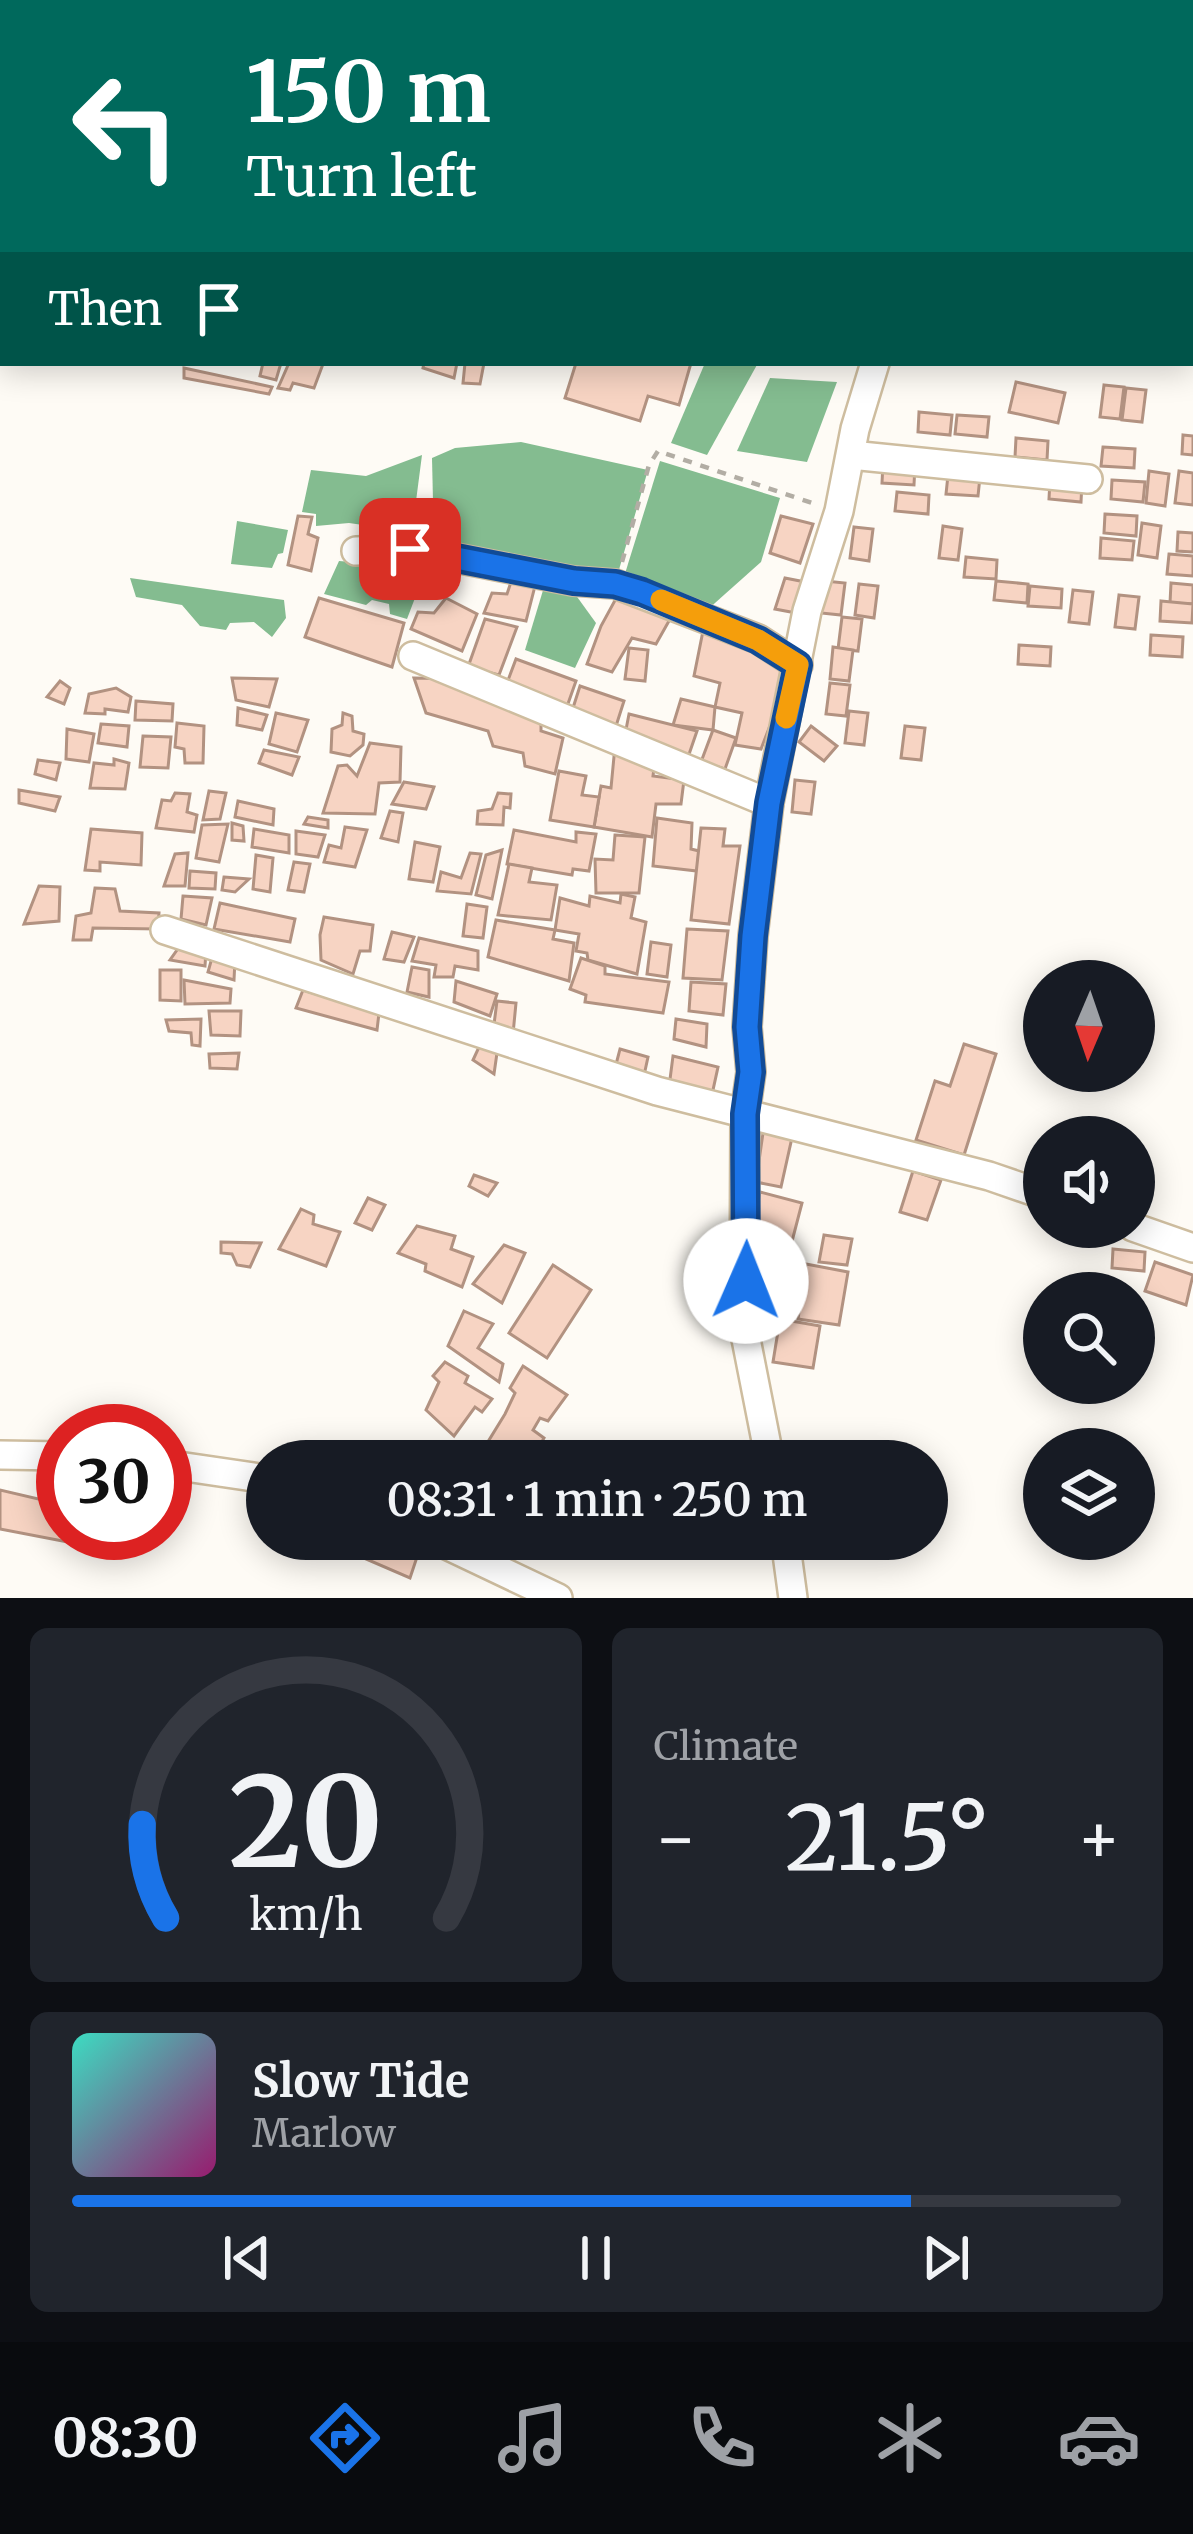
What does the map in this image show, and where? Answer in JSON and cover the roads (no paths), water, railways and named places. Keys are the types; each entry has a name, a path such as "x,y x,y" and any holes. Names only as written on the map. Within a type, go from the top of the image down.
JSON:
{"street":[{"path":"766,1440 744,1329 745,1114 751,1072 747,1027 753,936 769,803 807,610 874,366"},
{"path":"851,455 1088,479"},
{"path":"356,551 410,549 574,581 615,584 758,640 798,665"},
{"path":"413,656 769,803"},
{"path":"165,930 478,1035 745,1114 1023,1188"},
{"path":"1155,1235 1193,1248"},
{"path":"0,1456 36,1456"},
{"path":"192,1468 246,1476"},
{"path":"478,1560 558,1598"},
{"path":"788,1560 793,1598"}]}
